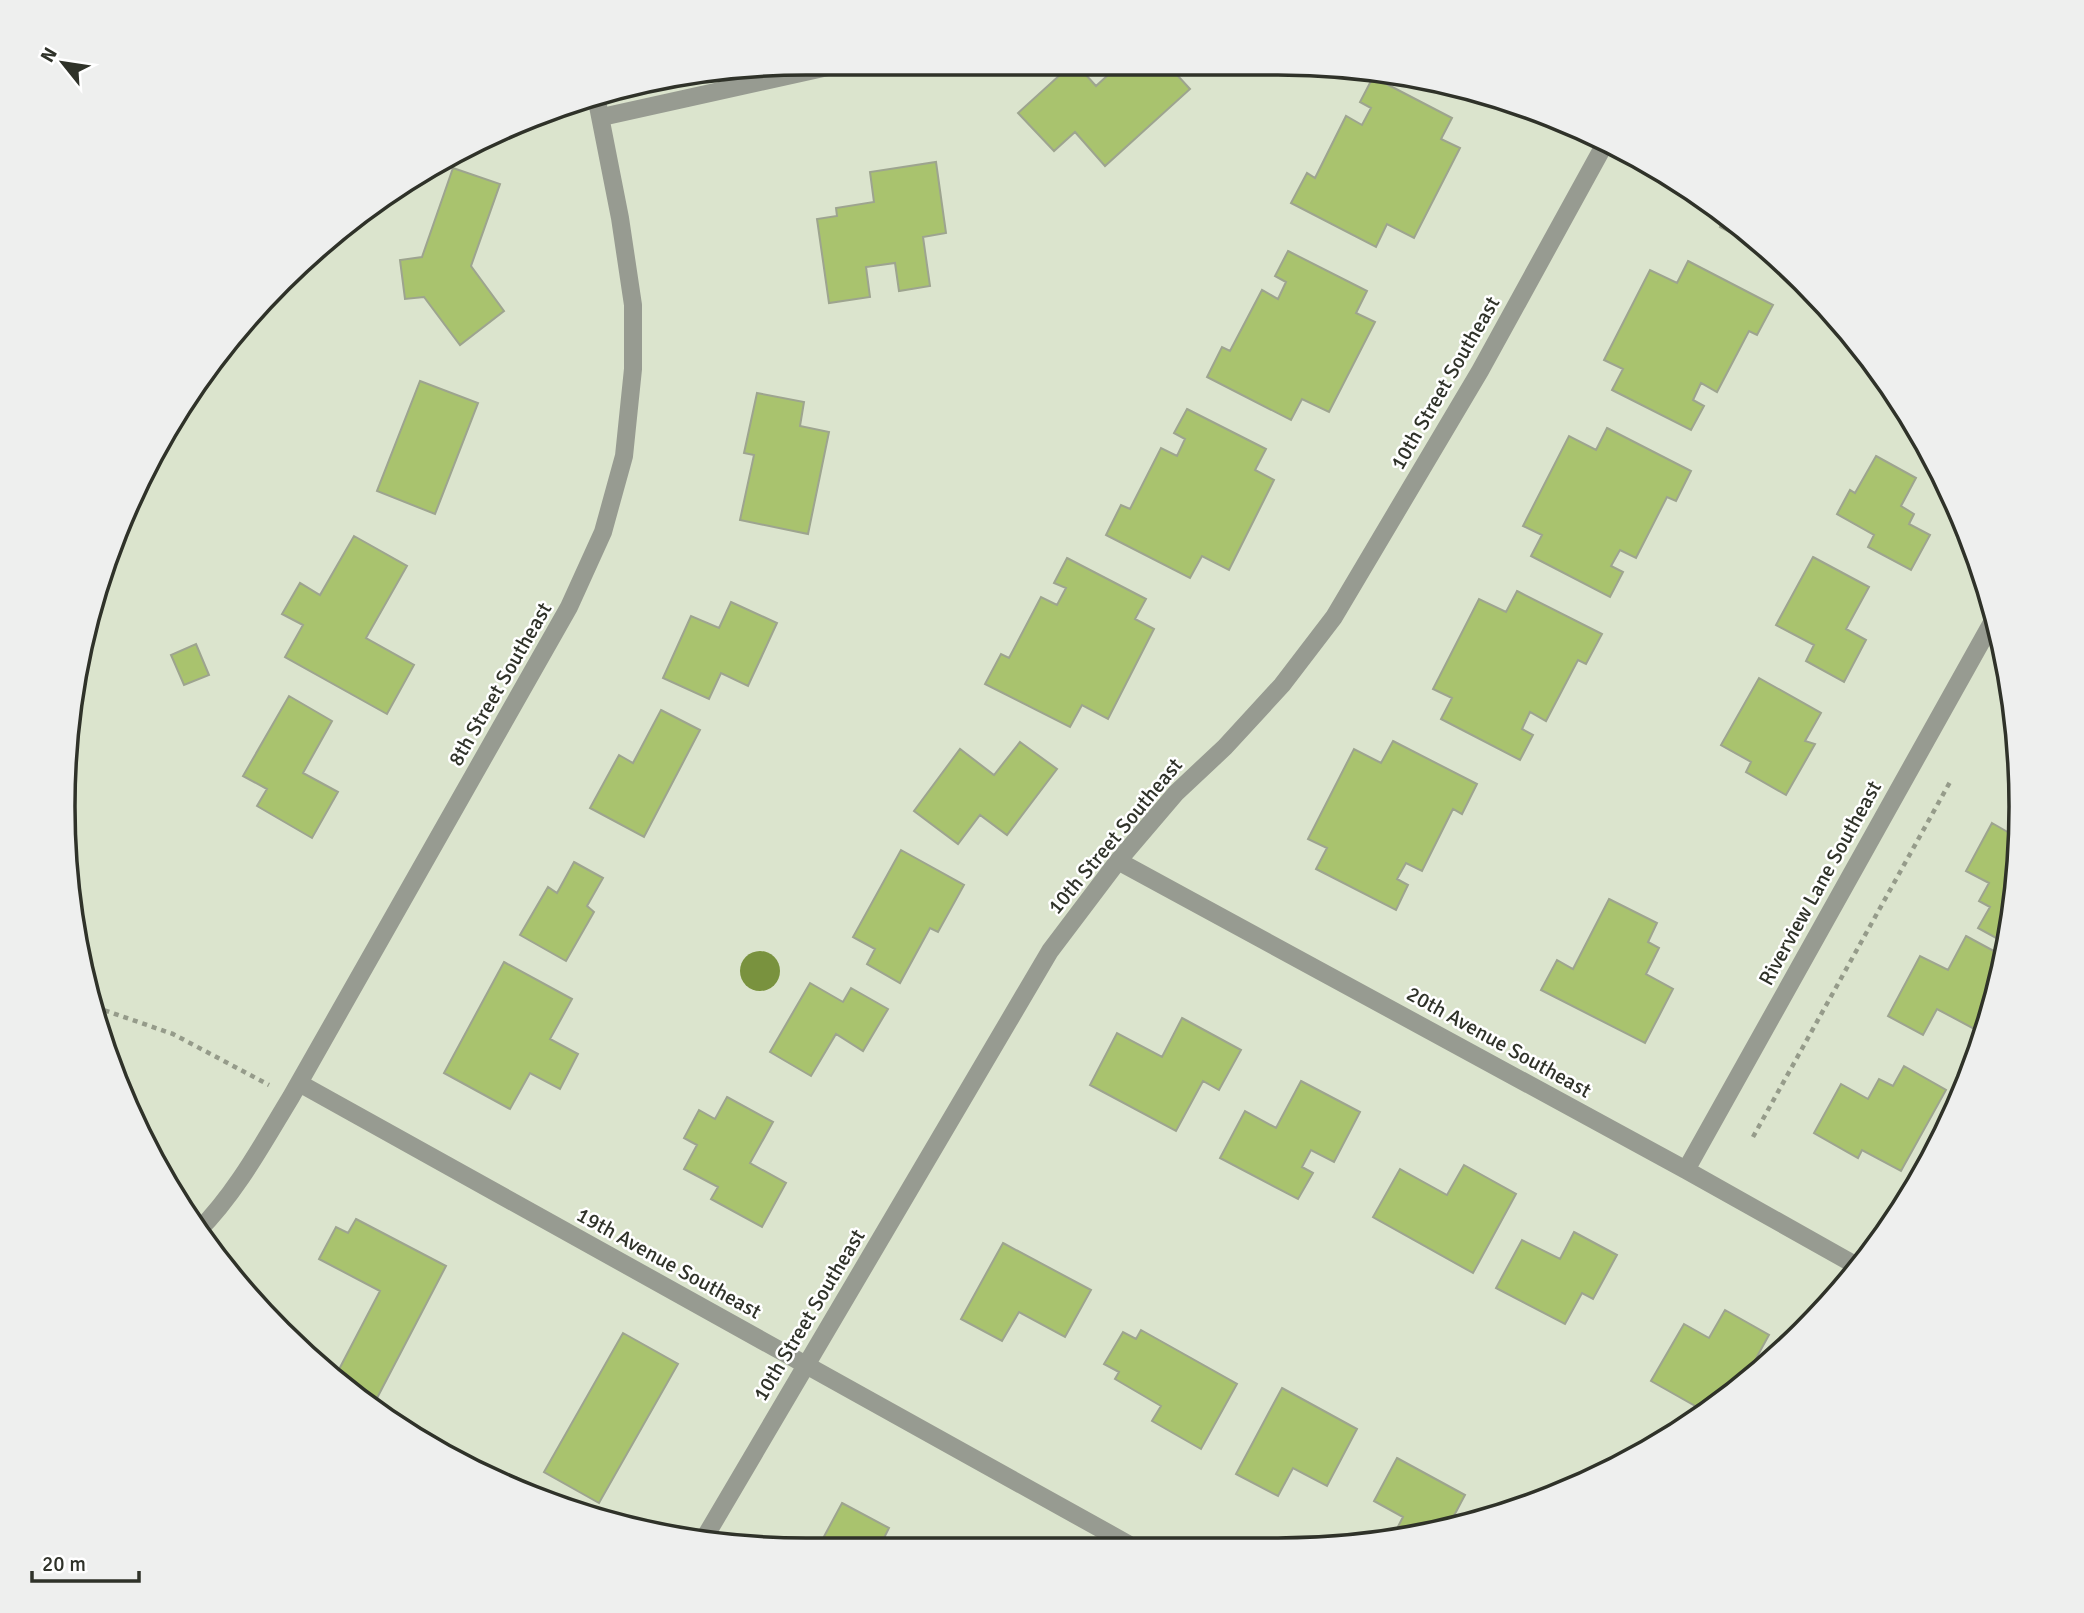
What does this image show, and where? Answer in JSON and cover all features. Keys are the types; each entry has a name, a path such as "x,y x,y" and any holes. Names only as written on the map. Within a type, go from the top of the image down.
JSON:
{"street":[{"path":"602,117 788,76"},
{"name":"8th Street Southeast","path":"206,1223 251,1162 295,1090 569,607 603,532 624,456 633,369 633,305 599,106"},
{"name":"10th Street Southeast","path":"709,1531 1050,951 1118,861 1176,793 1225,747 1282,685 1334,617 1480,371 1601,151"},
{"name":"Riverview Lane Southeast","path":"1686,1170 1987,631"},
{"name":"20th Avenue Southeast","path":"1118,861 1850,1262"},
{"name":"19th Avenue Southeast","path":"295,1090 806,1365 1117,1538"}],"path":[{"path":"1753,1137 1950,782"},
{"path":"104,1010 173,1034 295,1090"}],"shaded area":[{"path":"760,951 774,957 780,971 774,985 760,991 746,985 740,971 746,957"}],"building":[{"path":"1060,75 1086,75 1096,86 1108,75 1177,75 1190,89 1105,166 1075,132 1054,151 1018,113"},
{"path":"1371,82 1387,84 1452,118 1441,139 1460,148 1414,238 1387,224 1376,247 1291,203 1307,173 1315,178 1346,116 1362,125 1371,108 1360,102"},
{"path":"936,162 946,233 923,237 930,286 899,291 895,263 866,267 870,297 829,303 817,219 837,216 836,208 874,202 870,172"},
{"path":"453,168 500,184 471,266 504,311 460,345 424,297 405,299 400,260 422,257"},
{"path":"1288,251 1367,291 1356,313 1375,322 1329,412 1302,399 1291,420 1207,377 1222,347 1230,351 1262,290 1278,299 1286,282 1275,276"},
{"path":"1688,261 1773,305 1757,335 1749,331 1717,392 1701,383 1693,400 1704,406 1691,430 1612,390 1623,369 1604,360 1650,270 1677,283"},
{"path":"420,381 478,403 435,514 377,491"},
{"path":"757,393 804,402 800,426 829,432 808,534 740,520 754,455 744,453"},
{"path":"1187,409 1266,449 1255,470 1274,480 1229,570 1202,556 1190,578 1106,535 1121,505 1130,509 1161,448 1177,456 1185,439 1174,433"},
{"path":"1607,428 1691,471 1676,501 1667,497 1636,558 1620,550 1611,566 1623,572 1610,597 1531,556 1542,535 1523,526 1569,436 1596,450"},
{"path":"1876,456 1916,478 1901,506 1914,514 1909,524 1930,535 1911,570 1868,547 1874,535 1837,514 1850,490 1855,493"},
{"path":"354,536 407,566 366,638 414,665 387,714 285,657 303,625 282,614 300,583 320,595"},
{"path":"1813,557 1869,587 1846,629 1866,640 1844,682 1806,661 1814,645 1776,625"},
{"path":"1067,558 1146,599 1135,619 1154,629 1108,719 1082,705 1070,727 985,684 1001,654 1009,658 1041,597 1057,605 1066,588 1054,583"},
{"path":"1517,591 1602,634 1586,664 1578,660 1546,721 1530,712 1522,729 1533,735 1520,760 1441,719 1452,698 1433,689 1479,599 1506,612"},
{"path":"731,602 777,623 748,686 721,673 709,699 663,678 691,616 719,628"},
{"path":"196,644 209,675 184,685 171,655"},
{"path":"1759,678 1821,713 1805,741 1815,744 1786,795 1746,772 1751,762 1721,745"},
{"path":"289,696 332,721 303,773 338,792 312,838 257,806 267,789 243,776"},
{"path":"661,710 700,730 644,837 590,808 619,755 633,763"},
{"path":"1393,741 1477,784 1462,814 1453,809 1422,871 1406,863 1397,879 1408,885 1396,910 1316,869 1327,848 1308,839 1354,749 1381,763"},
{"path":"1020,742 1057,769 1007,835 980,815 958,844 914,811 960,749 994,775"},
{"path":"1992,823 2008,832 1997,938 1978,928 1990,907 1979,901 1989,883 1966,871"},
{"path":"901,850 964,885 938,932 930,928 900,983 867,964 875,949 853,937"},
{"path":"574,862 603,878 587,906 594,912 566,961 520,935 548,887 557,893"},
{"path":"1609,899 1657,923 1648,942 1659,948 1646,974 1673,989 1645,1043 1541,990 1557,960 1573,969"},
{"path":"1966,936 1994,951 1974,1029 1937,1009 1923,1035 1888,1016 1920,956 1948,970"},
{"path":"504,962 572,999 550,1039 578,1054 560,1089 530,1073 510,1109 444,1073"},
{"path":"810,983 843,1002 851,988 888,1009 863,1051 836,1034 811,1076 770,1052"},
{"path":"1182,1018 1241,1050 1219,1090 1203,1081 1176,1131 1090,1085 1117,1033 1162,1057"},
{"path":"1904,1066 1946,1090 1901,1171 1862,1150 1858,1158 1814,1133 1841,1084 1868,1099 1879,1079 1893,1086"},
{"path":"1301,1081 1360,1112 1334,1162 1311,1150 1302,1167 1313,1173 1298,1199 1220,1158 1245,1111 1276,1128"},
{"path":"727,1097 773,1122 750,1163 786,1183 762,1227 711,1199 718,1187 684,1169 697,1145 684,1138 699,1110 715,1119"},
{"path":"1464,1165 1516,1194 1473,1273 1373,1217 1400,1169 1447,1195"},
{"path":"356,1219 446,1266 377,1398 339,1369 380,1291 319,1259 336,1227 348,1233"},
{"path":"1574,1232 1617,1255 1593,1299 1582,1293 1565,1324 1496,1288 1522,1240 1560,1259"},
{"path":"1003,1243 1091,1290 1065,1337 1019,1312 1002,1341 961,1319"},
{"path":"1725,1310 1769,1335 1755,1360 1696,1406 1651,1381 1684,1324 1709,1338"},
{"path":"1141,1330 1237,1384 1201,1449 1152,1421 1161,1406 1115,1379 1119,1372 1104,1364 1123,1332 1136,1339"},
{"path":"623,1333 678,1364 599,1503 544,1472"},
{"path":"1282,1388 1357,1429 1327,1486 1293,1468 1278,1496 1236,1474"},
{"path":"1397,1458 1465,1495 1454,1516 1398,1527 1403,1517 1374,1501"},
{"path":"842,1503 889,1528 884,1538 823,1538"}]}
